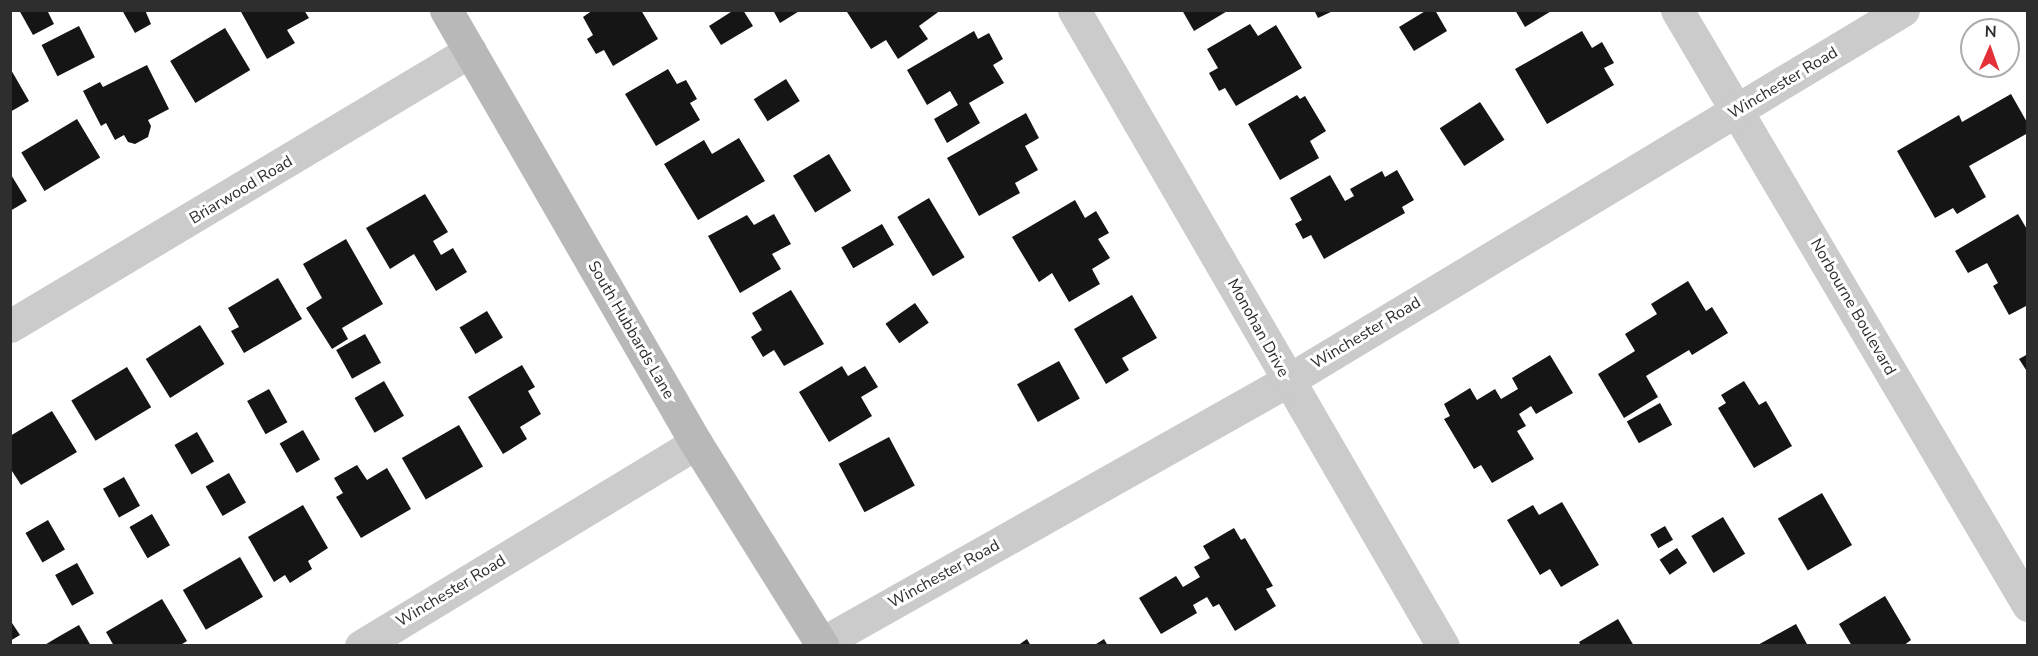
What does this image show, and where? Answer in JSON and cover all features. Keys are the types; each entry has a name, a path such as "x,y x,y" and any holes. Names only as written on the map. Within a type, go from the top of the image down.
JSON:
{"street":[{"name":"South Hubbards Lane","path":"446,10 696,443 823,644"},
{"name":"Monohan Drive","path":"1074,10 1275,352 1287,381 1443,645"},
{"name":"Norbourne Boulevard","path":"1677,10 2028,605"},
{"name":"Winchester Road","path":"823,644 1287,381 1903,10"},
{"name":"Briarwood Road","path":"10,326 470,51"},
{"name":"Winchester Road","path":"361,645 696,443"}],"building":[{"path":"19,10 47,10 54,24 33,35"},
{"path":"122,10 145,10 151,24 135,33"},
{"path":"240,10 304,10 309,18 287,30 295,43 267,59"},
{"path":"593,10 641,10 658,39 613,66 604,50 596,54 587,39 593,35 583,17"},
{"path":"734,10 743,10 753,26 721,45 709,26"},
{"path":"773,10 801,10 780,23"},
{"path":"941,10 919,26 928,39 898,59 886,40 871,49 847,12"},
{"path":"1182,10 1229,10 1194,31"},
{"path":"1314,10 1335,10 1318,18"},
{"path":"1427,10 1435,10 1447,31 1414,51 1399,27"},
{"path":"1515,10 1553,10 1525,27"},
{"path":"1250,24 1258,36 1276,25 1302,68 1236,106 1225,88 1219,91 1209,73 1218,68 1207,49"},
{"path":"79,26 95,57 57,76 42,45"},
{"path":"225,28 250,70 195,103 170,61"},
{"path":"974,31 978,39 989,33 1003,59 993,65 1004,83 969,103 980,123 947,143 934,119 958,105 950,91 927,105 907,70"},
{"path":"1582,31 1592,48 1602,42 1614,63 1604,68 1614,85 1547,124 1515,69"},
{"path":"147,65 169,109 148,120 151,126 148,137 135,144 128,142 124,135 115,140 106,123 101,126 83,91 100,82 103,87"},
{"path":"10,68 29,101 10,112"},
{"path":"668,69 677,84 686,80 697,99 690,103 700,120 656,146 625,94"},
{"path":"786,79 800,101 768,121 754,99"},
{"path":"2011,94 2028,124 2028,133 1969,166 1986,197 1957,214 1953,208 1935,218 1897,151 1959,115 1962,122"},
{"path":"1297,95 1300,99 1305,96 1326,131 1310,141 1319,158 1280,180 1248,124"},
{"path":"1480,102 1505,140 1464,166 1440,128"},
{"path":"1026,113 1039,138 1025,146 1038,170 1015,183 1020,193 979,216 947,158"},
{"path":"77,119 100,158 44,191 21,152"},
{"path":"739,138 765,181 698,220 664,164 704,140 712,154"},
{"path":"829,154 851,191 815,212 793,176"},
{"path":"1397,170 1414,200 1402,207 1405,213 1324,259 1311,235 1303,239 1295,224 1302,220 1290,198 1330,175 1345,201 1354,196 1350,189 1382,171 1385,177"},
{"path":"10,173 27,201 10,211"},
{"path":"425,194 448,232 433,241 441,255 453,248 467,272 436,291 414,254 390,269 366,228"},
{"path":"929,198 965,257 933,276 897,217"},
{"path":"1075,200 1085,218 1096,211 1109,233 1098,239 1110,258 1092,269 1100,284 1069,302 1052,273 1039,282 1012,237"},
{"path":"774,214 791,244 772,254 781,269 740,293 708,236 747,215 754,225"},
{"path":"2018,214 2028,231 2028,305 2009,315 1993,286 1998,283 1987,263 1968,273 1955,251"},
{"path":"882,224 894,245 853,268 841,248"},
{"path":"346,239 383,304 342,328 348,339 332,349 306,308 322,298 303,264"},
{"path":"278,278 302,319 244,353 231,331 239,327 228,308"},
{"path":"1688,281 1706,311 1712,307 1728,333 1692,355 1689,350 1646,376 1658,397 1624,418 1598,374 1635,351 1625,334 1657,314 1651,304"},
{"path":"791,290 824,344 784,366 774,350 763,357 751,337 762,330 752,313"},
{"path":"1132,295 1157,338 1122,358 1129,370 1106,384 1074,329"},
{"path":"915,303 929,323 899,343 886,324"},
{"path":"487,311 503,338 476,354 460,327"},
{"path":"200,325 224,364 170,398 146,359"},
{"path":"365,334 381,363 352,379 336,350"},
{"path":"2028,354 2028,373 2019,359"},
{"path":"1550,355 1573,393 1536,414 1531,406 1519,414 1526,426 1517,431 1534,459 1492,483 1481,465 1474,469 1444,419 1450,416 1444,404 1470,388 1477,400 1495,389 1501,399 1518,389 1512,378"},
{"path":"1059,361 1080,399 1038,422 1017,384"},
{"path":"522,365 535,387 528,391 541,414 520,427 527,439 503,454 468,397"},
{"path":"842,366 848,376 865,366 878,387 861,397 872,416 829,442 799,392"},
{"path":"127,367 151,407 95,441 71,400"},
{"path":"384,381 404,416 375,433 355,398"},
{"path":"1744,381 1759,405 1766,401 1792,446 1754,468 1718,408 1726,403 1721,395"},
{"path":"269,389 287,422 266,434 247,401"},
{"path":"1660,403 1672,425 1639,443 1627,421"},
{"path":"52,411 77,452 21,485 10,468 10,436"},
{"path":"459,425 483,467 426,500 402,458"},
{"path":"303,430 320,459 297,473 280,444"},
{"path":"197,432 214,461 191,474 174,445"},
{"path":"889,437 915,486 864,512 839,464"},
{"path":"357,465 367,480 387,468 411,509 361,538 336,497 343,493 334,478"},
{"path":"229,473 246,502 223,516 206,486"},
{"path":"124,477 140,506 119,517 103,489"},
{"path":"1822,493 1852,545 1808,570 1778,518"},
{"path":"1562,502 1599,565 1561,587 1550,569 1540,575 1507,520 1533,505 1539,515"},
{"path":"303,505 328,548 308,561 312,569 290,583 285,575 274,582 248,537"},
{"path":"152,514 170,545 147,558 129,527"},
{"path":"1723,517 1745,554 1713,573 1691,536"},
{"path":"48,520 65,549 42,562 25,533"},
{"path":"1665,526 1673,540 1658,548 1650,534"},
{"path":"1234,528 1241,540 1245,538 1273,586 1266,589 1276,606 1235,631 1219,604 1213,607 1207,597 1193,605 1197,613 1161,634 1139,598 1176,576 1183,587 1200,577 1194,567 1210,558 1203,546"},
{"path":"1677,548 1687,563 1670,575 1660,560"},
{"path":"240,557 263,597 206,630 183,590"},
{"path":"77,563 94,594 72,606 55,575"},
{"path":"1885,596 1911,640 1903,646 1852,646 1839,624"},
{"path":"162,599 187,641 179,646 114,646 106,632"},
{"path":"1618,619 1634,646 1581,646 1579,642"},
{"path":"10,620 20,635 10,641"},
{"path":"1796,624 1808,646 1756,646"},
{"path":"79,625 91,646 43,646 58,637"},
{"path":"1027,639 1031,646 1017,646"},
{"path":"1104,639 1108,646 1093,646"}]}
